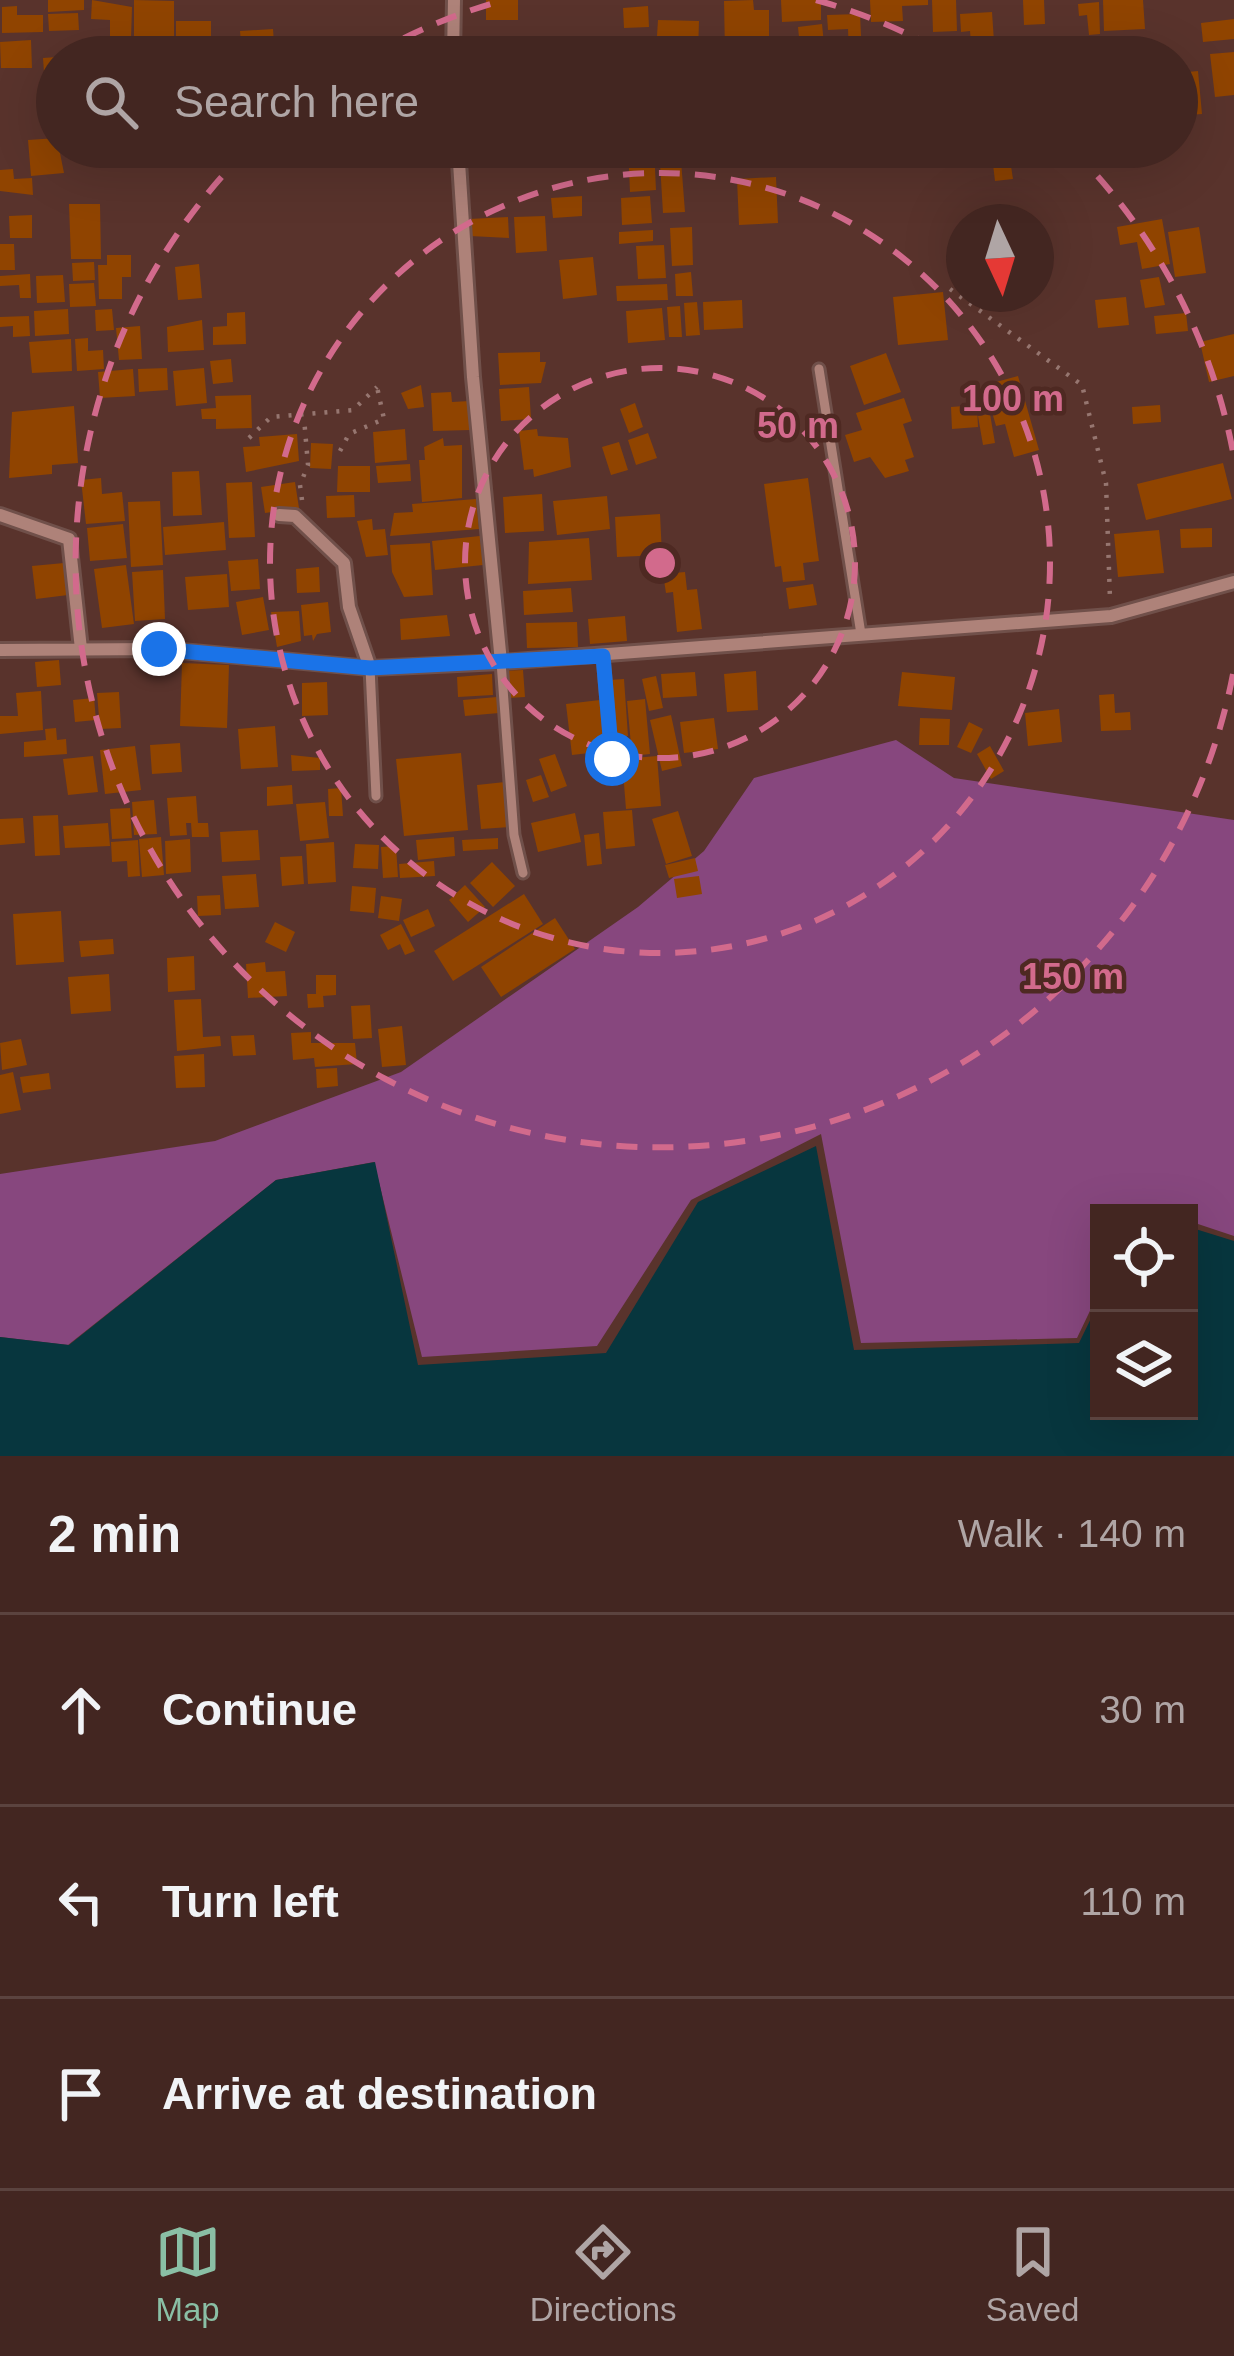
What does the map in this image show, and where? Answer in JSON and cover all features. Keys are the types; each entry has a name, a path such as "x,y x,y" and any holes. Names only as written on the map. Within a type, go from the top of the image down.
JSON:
{"street":[{"path":"453,36 454,0"},
{"path":"459,168 478,448 502,662"},
{"path":"0,515 69,539 81,649"},
{"path":"279,515 296,516 344,563 349,607 370,668"},
{"path":"0,650 159,649 370,668 502,662 1111,616 1234,583"}],"lane":[{"path":"819,369 861,634"},
{"path":"603,656 612,759"},
{"path":"502,662 514,835 523,873"},
{"path":"370,668 376,796"}],"path":[{"path":"982,312 1082,385 1106,483 1111,616"},
{"path":"249,438 271,417 304,418 353,410 377,387 384,419 349,434 340,451"},
{"path":"304,418 308,465 300,485 310,509 308,526"}],"shaded area":[{"path":"896,740 954,778 1234,820 1234,1236 1198,1224 1198,1204 1090,1204 1090,1311 1077,1338 861,1343 821,1134 691,1200 597,1346 422,1357 374,1162 276,1180 68,1345 0,1337 0,1174 215,1141 401,1072 638,907 704,851 754,778"}],"water":[{"path":"816,1146 854,1350 1079,1343 1090,1320 1090,1420 1198,1420 1198,1230 1234,1241 1234,1456 0,1456 0,1337 69,1345 276,1180 375,1162 418,1365 606,1353 698,1202"}],"building":[{"path":"48,0 84,0 84,10 48,12"},
{"path":"92,0 132,7 131,36 110,36 110,20 91,19"},
{"path":"134,0 174,1 174,36 134,36"},
{"path":"486,0 518,0 518,20 486,20"},
{"path":"753,0 754,10 769,10 769,36 725,36 724,1"},
{"path":"781,0 821,0 821,20 782,22"},
{"path":"870,0 928,0 928,5 902,6 903,21 871,22"},
{"path":"932,0 956,0 957,31 933,32"},
{"path":"1023,0 1044,0 1045,24 1024,25"},
{"path":"1103,0 1143,0 1145,29 1104,31"},
{"path":"1099,2 1100,34 1089,35 1087,15 1079,16 1078,4"},
{"path":"17,6 17,15 43,15 43,32 2,33 2,7"},
{"path":"648,6 649,27 624,28 623,8"},
{"path":"992,12 994,36 961,32 960,14"},
{"path":"78,13 79,30 49,31 48,14"},
{"path":"860,14 861,36 848,36 848,29 828,30 827,15"},
{"path":"1234,19 1234,39 1203,42 1201,23"},
{"path":"658,20 699,21 699,36 657,36"},
{"path":"176,21 211,21 211,36 176,36"},
{"path":"822,24 823,36 799,36 798,27"},
{"path":"273,29 274,36 240,36 240,31"},
{"path":"31,40 32,68 1,68 0,42"},
{"path":"1234,52 1234,95 1215,97 1210,54"},
{"path":"36,139 36,168 63,168 64,173 31,176 28,140"},
{"path":"629,168 655,168 656,190 630,192"},
{"path":"660,168 682,168 685,212 663,213"},
{"path":"993,168 1011,168 1013,179 995,181"},
{"path":"13,169 14,179 32,178 33,195 0,191 0,170"},
{"path":"776,177 778,223 739,225 737,179"},
{"path":"582,196 582,216 553,218 551,198"},
{"path":"650,196 652,223 622,225 621,198"},
{"path":"69,204 100,204 101,259 71,259"},
{"path":"32,215 32,238 10,238 9,216"},
{"path":"545,216 547,251 516,253 514,217"},
{"path":"508,217 509,238 470,236 469,219"},
{"path":"1162,219 1170,264 1142,269 1137,242 1120,245 1117,227"},
{"path":"692,227 693,265 672,266 670,228"},
{"path":"1199,227 1206,273 1175,277 1168,232"},
{"path":"653,230 653,241 619,244 619,232"},
{"path":"0,244 14,244 15,270 0,270"},
{"path":"664,245 666,278 638,279 636,246"},
{"path":"107,255 131,255 131,277 122,277 122,299 99,299 98,265 107,265"},
{"path":"593,257 597,295 563,299 559,260"},
{"path":"94,262 95,280 73,281 72,263"},
{"path":"199,264 202,298 178,300 175,267"},
{"path":"691,272 693,296 676,296 675,274"},
{"path":"30,274 31,298 20,298 19,285 0,286 0,276"},
{"path":"63,275 65,302 37,303 36,276"},
{"path":"1159,277 1165,305 1145,308 1140,280"},
{"path":"94,283 96,306 70,307 69,284"},
{"path":"667,284 668,300 617,301 616,286"},
{"path":"943,292 948,340 898,345 893,297"},
{"path":"1126,297 1129,325 1098,328 1095,300"},
{"path":"742,300 743,328 704,330 703,302"},
{"path":"697,302 700,335 686,336 684,303"},
{"path":"680,306 682,337 669,337 667,307"},
{"path":"662,308 665,340 628,343 626,311"},
{"path":"68,309 69,334 35,336 34,311"},
{"path":"112,309 114,330 96,331 95,310"},
{"path":"245,312 246,344 213,345 213,327 227,326 227,313"},
{"path":"1186,313 1188,331 1156,334 1154,316"},
{"path":"29,316 30,336 13,337 13,326 0,327 0,317"},
{"path":"202,320 204,350 168,352 167,327"},
{"path":"140,326 142,359 119,360 116,328"},
{"path":"1234,334 1234,376 1209,382 1200,342"},
{"path":"88,338 88,351 103,350 104,369 77,371 75,339"},
{"path":"71,339 72,371 32,373 29,342"},
{"path":"540,352 540,362 546,362 541,383 500,385 498,353"},
{"path":"886,353 901,392 864,405 850,366"},
{"path":"231,359 233,382 213,384 210,361"},
{"path":"167,368 168,390 139,392 138,369"},
{"path":"204,368 207,403 176,406 173,371"},
{"path":"133,369 135,396 100,398 98,372"},
{"path":"1018,376 1039,450 1014,457 1005,424 996,426 988,398 1000,395 996,382"},
{"path":"421,385 424,407 408,409 401,393"},
{"path":"529,387 531,419 501,421 499,389"},
{"path":"451,392 452,402 470,401 470,430 433,431 431,393"},
{"path":"251,395 252,428 216,429 216,419 202,419 201,409 216,408 215,396"},
{"path":"904,398 912,421 903,424 914,457 905,460 909,471 885,478 870,457 854,462 845,435 862,430 856,413"},
{"path":"635,403 643,427 629,433 620,409"},
{"path":"977,405 978,427 952,429 951,407"},
{"path":"1160,405 1161,422 1133,424 1132,407"},
{"path":"74,406 78,463 52,465 52,474 9,478 12,412"},
{"path":"990,414 995,443 983,445 978,416"},
{"path":"405,429 407,460 375,463 373,432"},
{"path":"537,429 538,436 568,438 571,467 534,477 533,469 524,470 519,431"},
{"path":"648,433 657,458 636,465 628,440"},
{"path":"297,434 299,461 246,472 243,447 260,446 259,437"},
{"path":"443,438 444,446 462,445 462,498 422,502 419,460 425,460 424,447"},
{"path":"619,442 628,470 611,475 602,447"},
{"path":"311,443 333,444 331,469 310,468"},
{"path":"1223,463 1232,499 1146,520 1137,484"},
{"path":"410,464 411,481 378,483 376,466"},
{"path":"338,466 370,466 370,492 337,492"},
{"path":"199,471 202,515 173,516 172,472"},
{"path":"101,478 102,494 122,492 125,521 86,524 81,480"},
{"path":"808,478 819,561 803,563 805,580 783,582 781,566 775,567 764,484"},
{"path":"252,482 255,537 229,538 226,483"},
{"path":"295,482 299,508 265,513 261,487"},
{"path":"542,494 544,531 505,533 503,497"},
{"path":"354,495 355,517 327,518 326,496"},
{"path":"607,496 610,529 557,535 553,501"},
{"path":"476,499 479,529 390,536 394,513 413,512 412,504"},
{"path":"160,501 163,565 131,567 128,502"},
{"path":"660,514 662,555 617,557 615,517"},
{"path":"372,519 373,530 385,529 388,555 366,557 357,521"},
{"path":"224,522 226,550 165,555 163,527"},
{"path":"123,524 127,558 90,561 87,528"},
{"path":"1212,528 1212,547 1181,548 1180,529"},
{"path":"1159,530 1164,573 1118,577 1114,534"},
{"path":"480,536 483,565 435,570 432,541"},
{"path":"589,538 592,580 528,584 529,542"},
{"path":"430,543 433,595 404,597 392,572 390,545"},
{"path":"258,559 260,589 231,591 228,561"},
{"path":"64,563 68,595 36,599 32,566"},
{"path":"126,565 134,624 102,628 94,569"},
{"path":"319,567 320,592 297,593 296,569"},
{"path":"163,570 165,619 135,621 132,572"},
{"path":"685,572 687,590 697,589 702,629 677,632 673,592 666,593 663,574"},
{"path":"227,574 229,607 188,610 185,577"},
{"path":"813,584 817,605 789,609 786,588"},
{"path":"571,588 573,612 524,615 523,591"},
{"path":"263,597 269,630 242,635 236,602"},
{"path":"328,602 331,632 317,634 313,641 312,635 304,636 301,605"},
{"path":"299,611 301,641 277,647 271,612"},
{"path":"447,615 450,636 401,640 400,619"},
{"path":"625,616 627,641 590,644 588,619"},
{"path":"577,622 578,647 527,648 526,623"},
{"path":"59,660 61,685 37,687 35,662"},
{"path":"182,663 229,665 227,728 180,726"},
{"path":"523,670 525,697 507,698 505,671"},
{"path":"756,671 758,710 727,712 724,674"},
{"path":"695,672 697,696 663,698 661,674"},
{"path":"902,672 955,677 952,710 898,706"},
{"path":"492,674 493,695 458,697 457,677"},
{"path":"656,676 663,708 649,711 642,679"},
{"path":"624,679 628,736 613,737 609,680"},
{"path":"327,682 328,715 302,716 302,683"},
{"path":"41,691 43,730 0,734 0,716 18,716 16,693"},
{"path":"119,692 121,728 100,729 97,693"},
{"path":"1114,694 1115,713 1130,712 1131,730 1101,731 1099,695"},
{"path":"497,697 499,713 465,716 463,700"},
{"path":"94,698 96,720 75,722 73,700"},
{"path":"645,699 650,754 632,756 627,701"},
{"path":"600,700 606,751 572,755 566,704"},
{"path":"1059,709 1062,742 1028,746 1025,713"},
{"path":"671,715 682,766 662,771 650,720"},
{"path":"714,718 718,749 684,753 680,722"},
{"path":"920,718 950,719 949,745 919,745"},
{"path":"969,722 983,729 971,753 957,747"},
{"path":"275,726 278,767 241,769 238,729"},
{"path":"56,728 57,740 66,739 67,754 24,757 24,742 46,740 45,729"},
{"path":"180,743 182,772 152,774 150,745"},
{"path":"135,746 141,790 105,794 100,750"},
{"path":"990,746 1004,771 991,779 977,754"},
{"path":"461,753 468,830 404,836 396,759"},
{"path":"555,754 567,786 551,792 539,759"},
{"path":"291,755 320,758 320,770 292,771"},
{"path":"93,756 98,792 68,795 63,759"},
{"path":"657,756 661,806 626,809 622,759"},
{"path":"541,775 549,797 533,802 526,780"},
{"path":"505,782 510,827 481,829 477,785"},
{"path":"292,785 293,804 267,806 267,787"},
{"path":"341,788 343,816 329,816 328,789"},
{"path":"196,796 198,823 208,823 209,837 192,837 191,823 186,823 187,835 170,836 167,798"},
{"path":"154,800 157,834 134,835 132,802"},
{"path":"325,802 329,838 300,841 296,804"},
{"path":"130,808 132,838 112,839 110,809"},
{"path":"632,810 635,846 606,849 603,812"},
{"path":"678,811 692,856 666,864 652,819"},
{"path":"575,813 581,842 538,852 531,823"},
{"path":"58,815 60,855 35,856 33,816"},
{"path":"23,818 25,843 0,845 0,819"},
{"path":"108,823 110,846 65,848 63,826"},
{"path":"258,830 260,860 222,862 220,832"},
{"path":"599,833 602,864 587,866 584,835"},
{"path":"161,837 164,875 142,877 139,839"},
{"path":"454,837 455,856 418,860 416,840"},
{"path":"498,838 498,849 463,851 462,840"},
{"path":"190,839 191,872 166,874 165,841"},
{"path":"138,840 140,876 128,877 127,861 112,862 111,842"},
{"path":"334,842 336,882 308,884 306,844"},
{"path":"355,844 379,845 378,869 353,868"},
{"path":"396,846 398,877 383,878 381,847"},
{"path":"302,856 304,884 282,886 280,857"},
{"path":"695,858 698,871 669,878 665,865"},
{"path":"434,861 435,876 400,878 399,864"},
{"path":"492,862 515,886 493,907 470,883"},
{"path":"256,874 259,907 225,909 222,876"},
{"path":"699,876 702,894 677,898 674,879"},
{"path":"465,885 485,907 468,922 449,900"},
{"path":"352,886 376,888 374,913 350,911"},
{"path":"524,894 543,924 453,981 434,951"},
{"path":"220,895 221,915 198,916 197,896"},
{"path":"381,896 402,899 399,921 378,918"},
{"path":"428,909 435,926 411,937 403,920"},
{"path":"61,911 64,962 16,965 13,914"},
{"path":"555,918 575,949 501,997 481,967"},
{"path":"275,922 295,932 286,952 265,942"},
{"path":"401,924 415,951 405,955 400,944 388,950 380,935"},
{"path":"113,939 114,954 81,957 79,941"},
{"path":"194,956 195,990 168,992 167,958"},
{"path":"265,962 266,972 285,971 287,996 248,998 246,964"},
{"path":"109,974 111,1011 71,1014 68,977"},
{"path":"316,975 336,975 336,995 323,996 324,1007 308,1008 307,994 316,994"},
{"path":"201,999 203,1037 220,1036 221,1046 177,1051 174,1000"},
{"path":"370,1005 372,1038 353,1039 351,1006"},
{"path":"402,1026 406,1065 382,1067 378,1029"},
{"path":"311,1032 311,1043 355,1043 357,1064 315,1067 314,1058 293,1060 291,1033"},
{"path":"254,1035 256,1055 233,1056 231,1036"},
{"path":"21,1039 27,1065 2,1070 0,1043"},
{"path":"204,1054 205,1087 176,1088 174,1056"},
{"path":"337,1068 338,1086 317,1088 316,1069"},
{"path":"13,1072 21,1110 0,1114 0,1075"},
{"path":"49,1073 51,1089 23,1093 20,1077"}],"route":[{"path":"159,649 370,668 603,656 612,759"}]}
